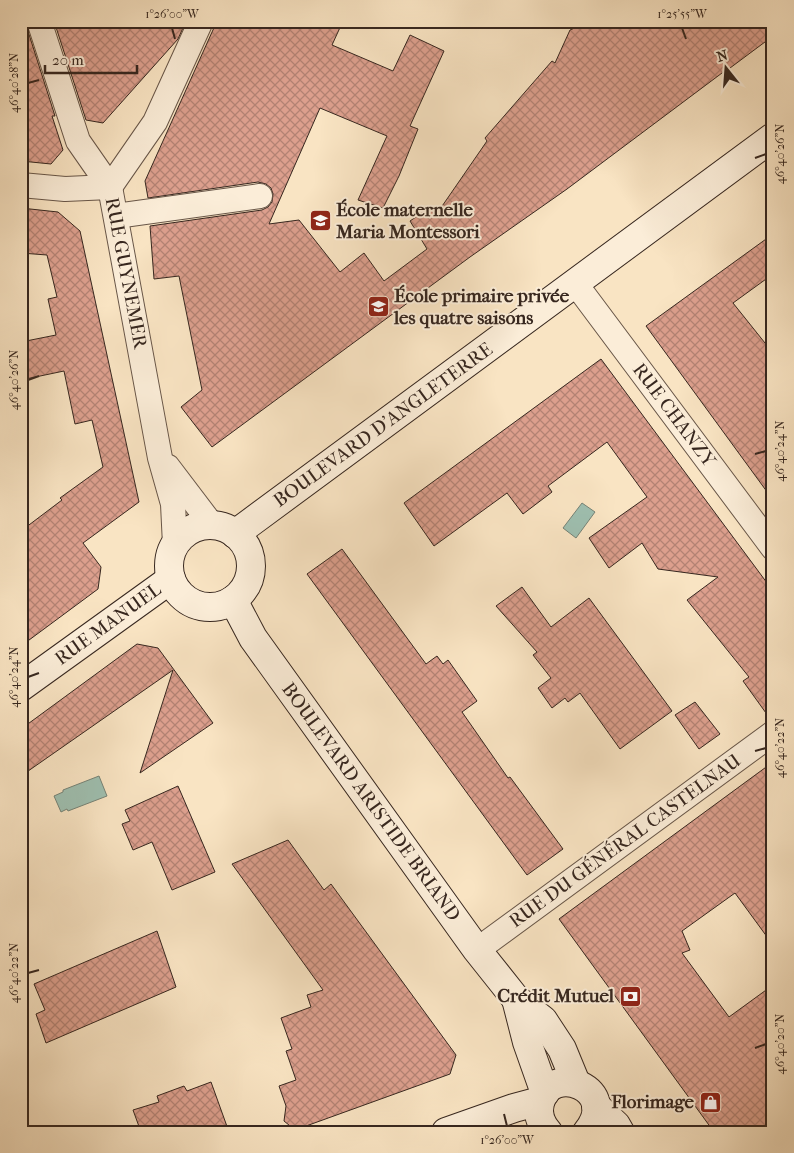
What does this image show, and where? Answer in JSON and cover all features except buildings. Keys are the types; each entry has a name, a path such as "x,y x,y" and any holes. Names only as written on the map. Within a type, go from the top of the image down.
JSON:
{"main road":[{"name":"BOULEVARD D'ANGLETERRE","path":"223,530 575,283 773,137"},
{"path":"201,527 223,530 242,540 247,548 251,570 248,581 242,592 233,600 223,605 212,607 200,606 182,596 176,588 171,579 170,561 175,545 191,530 201,527"},
{"name":"RUE MANUEL","path":"21,686 171,579"},
{"name":"BOULEVARD ARISTIDE BRIAND","path":"233,600 253,638 478,950 516,999 542,1020 562,1049 576,1083"},
{"name":"BOULEVARD ARISTIDE BRIAND","path":"516,999 542,1097 538,1110 540,1119 548,1132"},
{"path":"446,1132 542,1097 551,1087 559,1083 569,1082 579,1084 587,1089 593,1097 596,1106 596,1116 593,1125 587,1132"},
{"path":"596,1106 620,1132"}],"street":[{"path":"39,21 78,141 110,187"},
{"name":"RUE GUYNEMER","path":"175,545 173,504 160,458 110,187 155,122 201,21"},
{"path":"21,185 65,189 110,187"},
{"path":"116,216 260,196"},
{"name":"RUE CHANZY","path":"575,283 773,548"},
{"path":"160,458 223,530"},
{"name":"RUE DU GÉNÉRAL CASTELNAU","path":"478,950 773,733"}],"green space":[{"path":"508,1122 518,1132 480,1132"}],"shaded area":[{"path":"582,503 595,512 576,538 563,528"},
{"path":"99,776 107,796 61,812 54,796 63,792 63,790"}],"place":[{"name":"École maternelle Maria Montessori","path":"320,221"},
{"name":"École primaire privée les quatre saisons","path":"378,307"},
{"name":"Crédit Mutuel","path":"630,996"},
{"name":"Florimage","path":"710,1102"}]}
